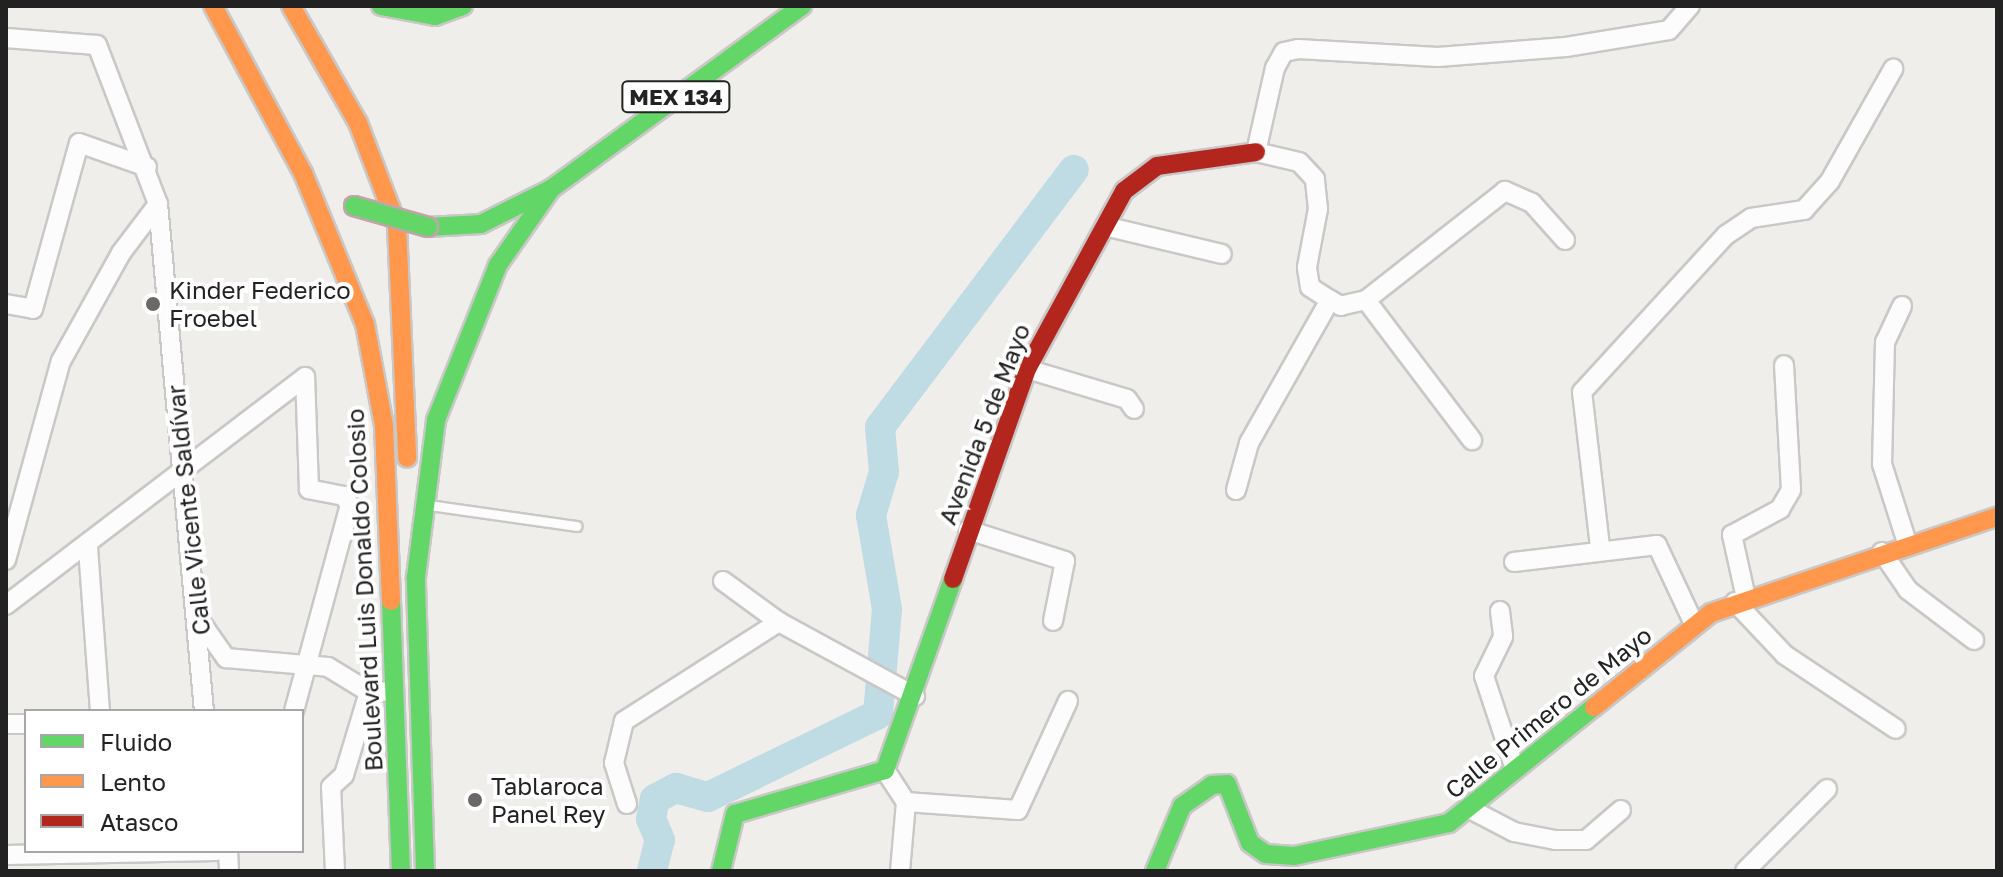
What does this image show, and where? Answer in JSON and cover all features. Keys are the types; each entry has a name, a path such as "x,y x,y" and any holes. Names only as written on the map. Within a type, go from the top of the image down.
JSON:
{"main road":[{"name":"Boulevard Luis Donaldo Colosio","path":"213,6 278,126 365,324 384,426 399,868"},
{"path":"291,6 358,123 397,225 416,577"},
{"path":"381,6 435,16 463,6"},
{"name":"MEX 134","path":"551,189 802,6"},
{"path":"278,126 354,206 428,227 481,224 551,189"},
{"name":"Avenida 5 de Mayo","path":"885,770 914,696 968,530 1027,369 1124,191 1157,166 1256,152"},
{"name":"Boulevard Luis Donaldo Colosio","path":"425,871 416,577 422,504 436,420 466,335 498,265 551,189"},
{"name":"Calle Primero de Mayo","path":"1155,871 1182,806 1212,785 1227,784 1239,802 1250,843 1266,854 1299,864 1449,823 1694,624 1740,600 1907,543 1997,517"},
{"path":"721,871 735,814 885,770"}],"street":[{"path":"1256,152 1284,52 1438,57 1566,47 1669,30 1690,6"},
{"name":"Calle Vicente Saldívar","path":"6,38 97,45 147,167 158,204 180,477 202,624 204,709"},
{"path":"1600,547 1582,392 1726,235 1751,218 1804,210 1830,181 1893,69"},
{"path":"6,304 33,309 79,143 147,167"},
{"name":"Avenida 5 de Mayo","path":"1256,152 1299,162 1315,179 1318,209 1307,267 1310,287 1330,300"},
{"path":"1236,490 1249,443 1330,300 1341,306 1366,300 1505,191 1532,203 1565,240"},
{"path":"6,560 61,361 121,253 158,204"},
{"path":"1105,226 1222,254"},
{"path":"1366,300 1472,440"},
{"path":"1902,306 1885,342 1882,464 1907,543"},
{"path":"1784,365 1791,490 1780,509 1732,535 1740,600 1785,655 1896,729"},
{"path":"1027,369 1127,399 1134,409"},
{"path":"6,605 88,548 305,377 309,489 344,496 350,505 295,709"},
{"path":"968,530 1065,561 1053,621"},
{"path":"1514,562 1600,547 1662,547 1694,624"},
{"path":"88,548 100,709"},
{"path":"1882,552 1908,590 1974,640"},
{"path":"723,581 779,622 914,696"},
{"path":"1500,611 1503,637 1484,676 1515,769"},
{"path":"627,804 614,763 624,721 779,622"},
{"path":"202,624 226,658 306,669 328,667 369,692 392,691"},
{"path":"335,871 331,787 344,775 369,692"},
{"path":"906,802 1018,810 1068,701"},
{"path":"885,770 906,802 900,871"},
{"path":"1745,871 1827,789"},
{"path":"1468,808 1514,832 1555,840 1586,840 1621,810"},
{"path":"6,855 111,859 190,853"}],"lane":[{"path":"422,504 577,526"}],"waterway":[{"path":"652,871 660,840 651,819 655,799 676,788 708,797 878,714 887,609 871,515 884,472 880,427 1074,170"}],"traffic: fast":[{"path":"381,6 435,16 463,6"},
{"path":"428,227 481,224 551,189 802,6"},
{"path":"425,871 416,577 436,420 498,265 551,189"},
{"path":"354,206 428,227"},
{"path":"721,871 735,814 885,770 953,579"},
{"path":"391,601 401,871"},
{"path":"1155,871 1182,806 1212,785 1227,784 1250,843 1266,854 1294,856 1449,823 1594,707"}],"traffic: slow":[{"path":"213,6 303,173 365,324 384,426 391,601"},
{"path":"291,6 358,123 397,225 407,458"},
{"path":"1594,707 1711,613 1997,517"}],"traffic: jam":[{"path":"953,579 1027,369 1124,191 1157,166 1256,152"}],"place":[{"name":"Kinder Federico Froebel","path":"153,304"},
{"name":"Tablaroca Panel Rey","path":"475,800"}]}
